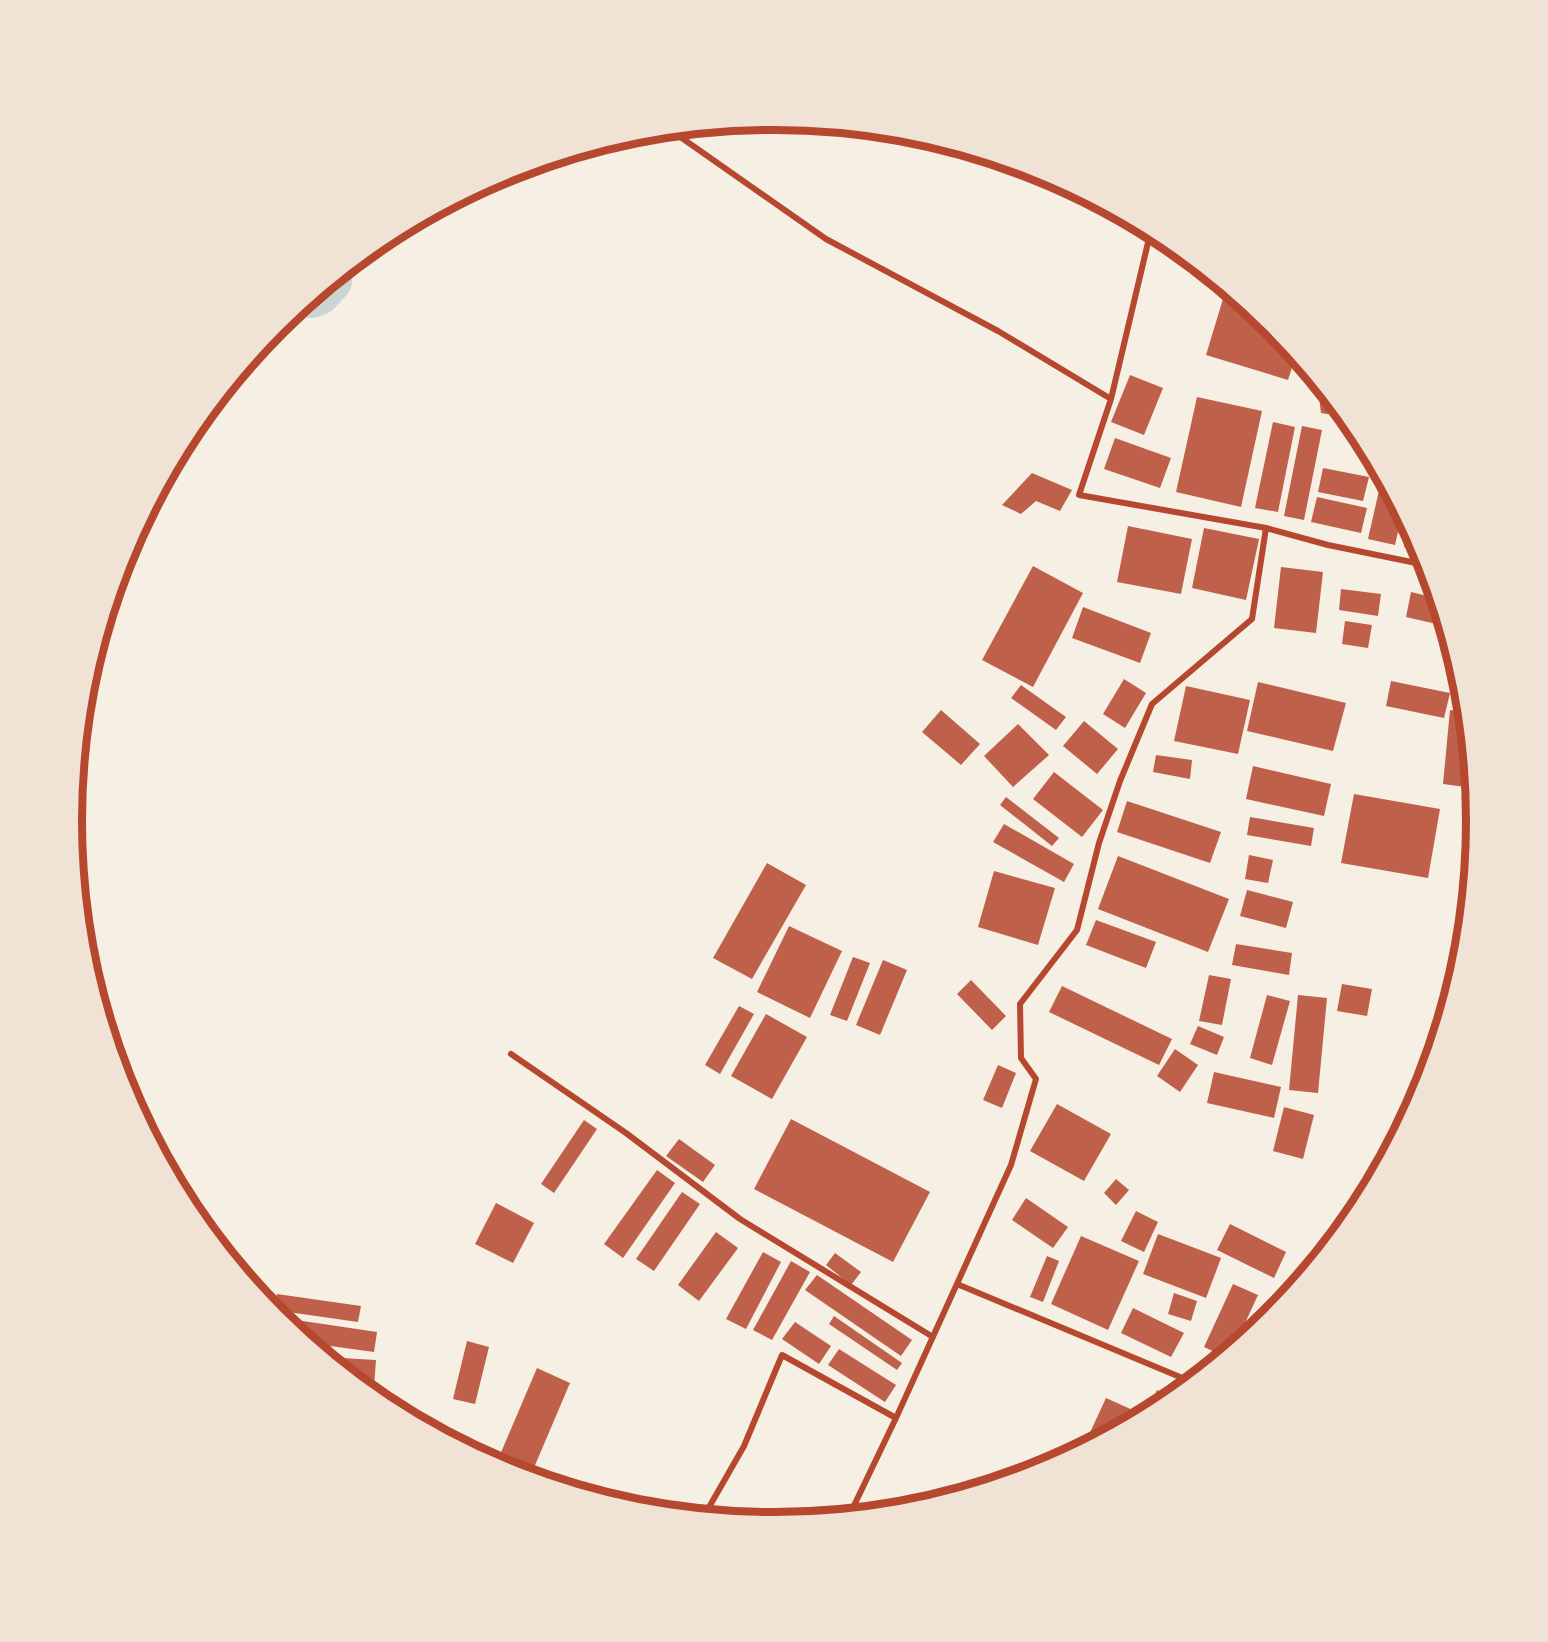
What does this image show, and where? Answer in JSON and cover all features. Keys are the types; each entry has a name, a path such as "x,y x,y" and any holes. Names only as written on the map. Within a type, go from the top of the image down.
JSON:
{"street":[{"path":"679,136 826,239 998,331 1111,399"},
{"path":"1149,240 1111,399 1079,495 1266,528 1328,545 1416,563"},
{"path":"853,1508 1011,1165 1036,1079 1021,1058 1020,1004 1077,930 1100,843 1120,781 1152,704 1252,619 1266,528"},
{"path":"511,1054 626,1133 740,1219 933,1336"},
{"path":"957,1284 1183,1378"},
{"path":"708,1509 744,1446 782,1355 896,1418"}],"building":[{"path":"1224,296 1293,364 1288,380 1206,355"},
{"path":"1130,375 1163,388 1144,435 1111,422"},
{"path":"1319,395 1334,415 1321,413"},
{"path":"1197,397 1262,411 1241,507 1176,492"},
{"path":"1273,422 1295,427 1278,512 1255,508"},
{"path":"1302,426 1322,430 1304,520 1284,516"},
{"path":"1115,438 1171,458 1160,488 1104,469"},
{"path":"1323,468 1369,477 1363,501 1318,492"},
{"path":"1032,473 1072,490 1060,511 1036,501 1021,514 1002,505"},
{"path":"1380,488 1399,526 1395,545 1368,539"},
{"path":"1317,497 1367,508 1361,533 1311,522"},
{"path":"1128,526 1192,539 1181,594 1117,582"},
{"path":"1204,528 1259,539 1246,600 1192,588"},
{"path":"1033,566 1083,593 1033,687 982,660"},
{"path":"1281,567 1323,572 1316,633 1274,628"},
{"path":"1341,589 1381,594 1378,616 1339,610"},
{"path":"1411,592 1428,596 1437,624 1406,617"},
{"path":"1083,607 1151,633 1140,663 1072,638"},
{"path":"1345,621 1372,625 1368,648 1342,644"},
{"path":"1124,679 1146,693 1125,728 1103,714"},
{"path":"1391,681 1450,693 1444,718 1386,706"},
{"path":"1258,682 1346,703 1333,751 1247,731"},
{"path":"1021,685 1066,717 1056,730 1011,698"},
{"path":"1186,686 1250,700 1238,754 1174,741"},
{"path":"941,710 980,744 961,765 922,732"},
{"path":"1450,710 1456,711 1464,787 1443,784"},
{"path":"1084,721 1118,749 1097,774 1063,746"},
{"path":"1018,724 1049,755 1013,787 984,756"},
{"path":"1156,755 1192,760 1190,779 1153,772"},
{"path":"1253,766 1331,784 1324,816 1246,799"},
{"path":"1054,772 1103,810 1082,837 1033,799"},
{"path":"1354,794 1440,809 1428,878 1341,863"},
{"path":"1006,797 1059,838 1052,846 1000,805"},
{"path":"1127,801 1221,832 1210,863 1117,832"},
{"path":"1250,817 1314,828 1311,846 1247,835"},
{"path":"1004,824 1074,864 1064,882 993,842"},
{"path":"1249,855 1273,860 1268,883 1245,879"},
{"path":"1118,856 1229,899 1208,952 1098,909"},
{"path":"767,863 806,885 752,979 713,958"},
{"path":"994,871 1055,888 1038,945 978,927"},
{"path":"1247,890 1293,902 1286,928 1240,916"},
{"path":"1096,920 1156,942 1146,968 1086,945"},
{"path":"789,926 842,951 810,1018 757,992"},
{"path":"1236,944 1292,953 1289,975 1232,965"},
{"path":"853,957 870,963 847,1021 830,1015"},
{"path":"883,960 907,970 880,1035 856,1025"},
{"path":"1209,975 1231,979 1222,1025 1199,1021"},
{"path":"971,980 1006,1016 992,1030 957,994"},
{"path":"1342,984 1372,989 1367,1016 1337,1011"},
{"path":"1062,986 1172,1039 1159,1065 1049,1012"},
{"path":"1267,995 1290,1001 1272,1065 1250,1058"},
{"path":"1298,995 1327,998 1318,1093 1289,1090"},
{"path":"739,1006 754,1014 720,1074 705,1065"},
{"path":"766,1014 807,1037 772,1099 731,1076"},
{"path":"1198,1026 1224,1037 1217,1055 1190,1044"},
{"path":"1175,1049 1198,1065 1180,1092 1157,1076"},
{"path":"998,1065 1016,1073 1002,1108 983,1100"},
{"path":"1214,1072 1281,1087 1274,1118 1207,1103"},
{"path":"1057,1104 1111,1134 1084,1181 1030,1151"},
{"path":"1284,1107 1314,1115 1303,1159 1273,1151"},
{"path":"791,1119 930,1192 893,1262 754,1189"},
{"path":"584,1120 597,1129 554,1193 541,1184"},
{"path":"679,1139 715,1165 703,1182 666,1156"},
{"path":"657,1170 675,1183 623,1258 604,1244"},
{"path":"1116,1179 1129,1190 1116,1205 1104,1193"},
{"path":"682,1192 700,1204 654,1271 636,1259"},
{"path":"1026,1198 1068,1227 1053,1248 1012,1220"},
{"path":"496,1203 534,1223 513,1263 475,1244"},
{"path":"1136,1211 1158,1222 1144,1252 1121,1241"},
{"path":"1230,1224 1286,1252 1274,1278 1217,1250"},
{"path":"716,1232 738,1248 699,1301 678,1285"},
{"path":"1158,1234 1221,1258 1206,1298 1143,1274"},
{"path":"1081,1236 1139,1261 1108,1330 1051,1304"},
{"path":"763,1252 781,1262 746,1329 726,1319"},
{"path":"835,1253 861,1272 851,1285 826,1265"},
{"path":"1047,1256 1059,1261 1043,1302 1030,1297"},
{"path":"791,1261 810,1272 772,1340 753,1330"},
{"path":"817,1275 912,1340 901,1356 805,1290"},
{"path":"1233,1284 1258,1295 1242,1330 1216,1353 1204,1347"},
{"path":"1174,1293 1197,1301 1191,1321 1168,1314"},
{"path":"277,1294 361,1306 358,1322 287,1312 276,1300"},
{"path":"1133,1308 1184,1333 1171,1357 1121,1333"},
{"path":"834,1316 902,1363 897,1370 829,1324"},
{"path":"295,1320 377,1332 374,1352 323,1345"},
{"path":"795,1322 831,1346 819,1364 782,1339"},
{"path":"467,1341 489,1347 475,1404 453,1399"},
{"path":"839,1349 896,1385 885,1402 828,1365"},
{"path":"338,1358 376,1360 374,1385"},
{"path":"537,1368 570,1383 533,1469 500,1456"},
{"path":"1157,1390 1163,1393 1158,1396 1153,1399"},
{"path":"1106,1398 1135,1411 1120,1420 1088,1437"}]}
